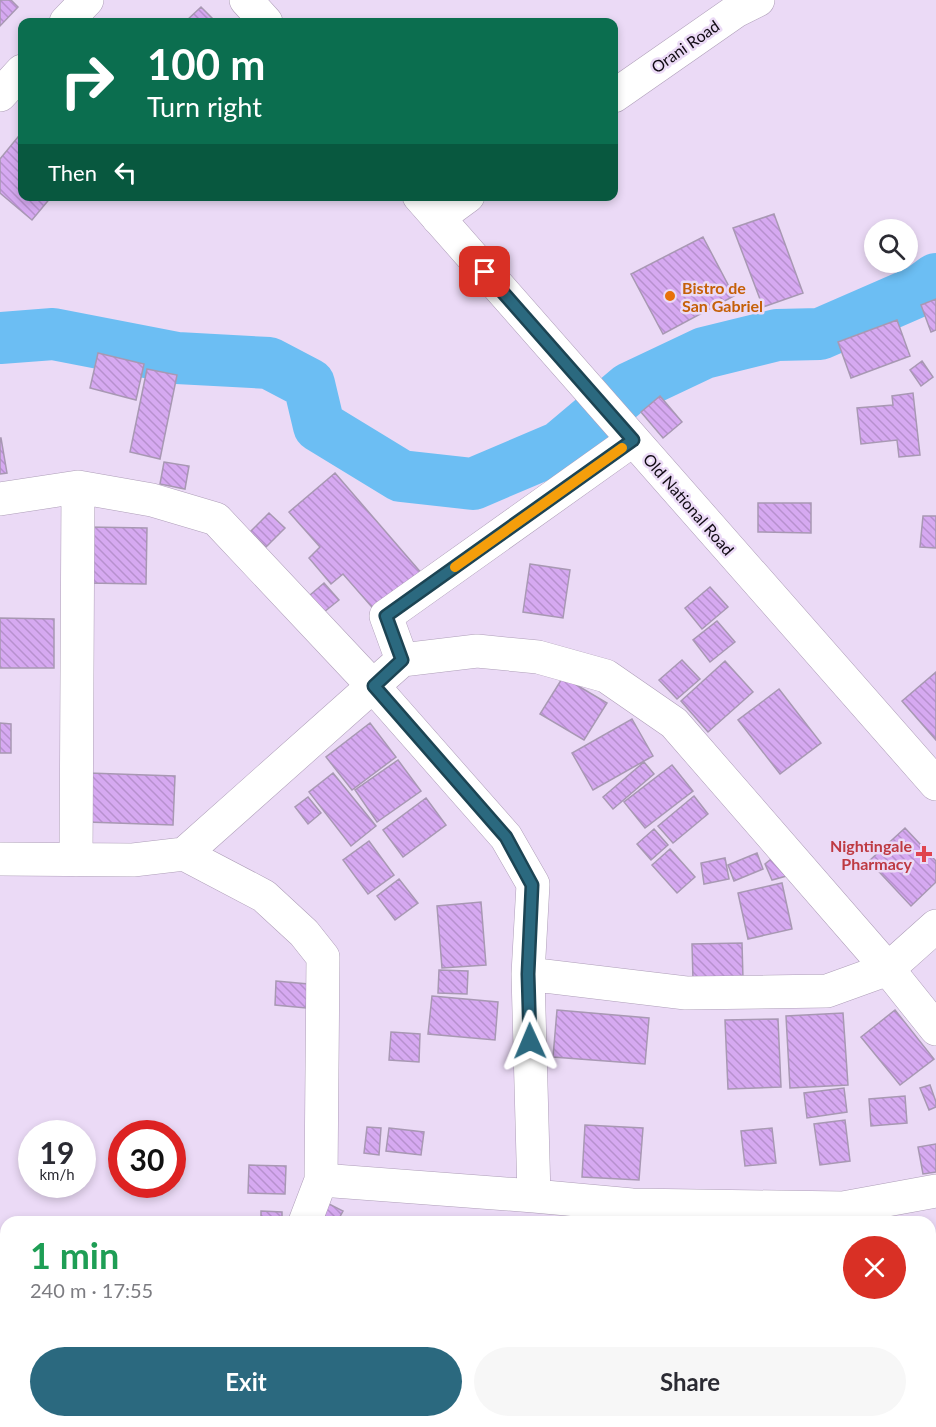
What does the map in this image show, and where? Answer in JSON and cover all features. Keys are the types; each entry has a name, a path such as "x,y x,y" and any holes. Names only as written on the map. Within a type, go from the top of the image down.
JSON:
{"street":[{"path":"246,0 262,18"},
{"name":"Orani Road","path":"618,93 736,11 758,0"},
{"path":"0,95 18,75"},
{"path":"428,207 450,201"},
{"name":"Old National Road","path":"428,207 936,784"},
{"path":"402,660 386,616 630,436"},
{"path":"0,499 78,487 152,500 216,519 374,686 506,837 532,885 528,974 534,1196"},
{"path":"76,860 78,487"},
{"path":"184,854 402,660 477,651 538,657 606,676 674,723 888,969 936,1029"},
{"path":"0,859 133,860 184,854 264,896 304,933 323,957 321,1180 307,1216"},
{"path":"528,974 686,993 827,990 888,969 936,926"},
{"path":"321,1180 632,1205 843,1208 936,1191"}],"building":[{"path":"0,0 11,0 18,7 0,26"},
{"path":"201,7 212,18 189,18"},
{"path":"18,137 18,201 48,201 32,220 0,193 0,159"},
{"path":"774,214 803,293 763,307 733,228"},
{"path":"703,237 734,296 663,334 631,274"},
{"path":"936,299 936,330 931,332 921,305"},
{"path":"897,320 910,356 851,378 838,342"},
{"path":"98,353 144,364 136,400 90,388"},
{"path":"922,361 933,377 921,386 910,370"},
{"path":"147,369 177,375 160,459 130,452"},
{"path":"913,393 920,455 899,457 897,440 861,444 857,408 893,405 892,396"},
{"path":"660,396 682,422 663,438 641,412"},
{"path":"0,438 7,473 0,474"},
{"path":"164,462 189,466 185,489 160,484"},
{"path":"335,473 423,575 378,614 343,574 331,584 309,558 320,547 289,512"},
{"path":"758,503 811,503 811,533 758,532"},
{"path":"269,513 285,528 266,547 250,532"},
{"path":"923,516 936,516 936,548 920,547"},
{"path":"87,527 147,528 146,584 87,583"},
{"path":"530,564 570,570 563,618 523,612"},
{"path":"324,583 339,600 324,612 310,595"},
{"path":"710,587 728,607 702,629 685,608"},
{"path":"0,618 54,619 54,668 0,668"},
{"path":"717,621 735,642 710,662 693,640"},
{"path":"682,660 700,679 677,699 659,680"},
{"path":"725,661 753,692 708,732 681,701"},
{"path":"936,672 936,740 902,701"},
{"path":"563,677 607,703 584,740 540,714"},
{"path":"779,689 821,743 780,774 738,720"},
{"path":"632,719 653,756 593,790 572,753"},
{"path":"0,723 11,724 11,753 0,753"},
{"path":"370,723 396,757 352,790 326,757"},
{"path":"398,760 421,791 377,822 355,790"},
{"path":"644,762 654,774 613,809 603,797"},
{"path":"672,765 693,791 645,828 624,802"},
{"path":"88,773 175,776 173,825 87,822"},
{"path":"333,773 376,826 351,846 309,792"},
{"path":"694,796 708,814 673,843 658,826"},
{"path":"308,797 321,813 308,824 295,807"},
{"path":"426,798 446,825 403,857 383,830"},
{"path":"905,828 936,861 936,882 911,906 869,861"},
{"path":"654,829 668,845 651,860 637,844"},
{"path":"369,841 394,875 368,894 343,860"},
{"path":"670,849 695,877 677,893 652,865"},
{"path":"757,853 763,869 734,881 728,865"},
{"path":"775,856 790,875 772,880 765,864"},
{"path":"725,858 729,879 704,884 701,863"},
{"path":"399,879 418,903 395,920 377,896"},
{"path":"782,883 792,929 748,939 738,893"},
{"path":"481,902 486,965 442,968 437,906"},
{"path":"742,943 743,979 693,980 692,944"},
{"path":"439,970 468,971 467,994 438,993"},
{"path":"276,981 308,984 306,1008 275,1005"},
{"path":"432,996 498,1002 495,1040 428,1034"},
{"path":"557,1010 649,1018 645,1064 553,1057"},
{"path":"895,1010 934,1059 900,1085 861,1037"},
{"path":"843,1013 848,1085 790,1088 786,1016"},
{"path":"778,1019 781,1087 728,1089 725,1020"},
{"path":"391,1032 420,1034 419,1062 389,1060"},
{"path":"930,1085 936,1107 929,1110 920,1088"},
{"path":"844,1088 847,1112 807,1118 804,1093"},
{"path":"905,1096 907,1123 871,1126 869,1099"},
{"path":"845,1120 850,1161 820,1165 814,1124"},
{"path":"585,1125 643,1128 639,1180 582,1177"},
{"path":"367,1127 381,1128 379,1155 364,1153"},
{"path":"389,1128 424,1132 421,1155 386,1151"},
{"path":"772,1128 776,1163 745,1166 741,1131"},
{"path":"936,1144 936,1172 923,1174 918,1147"},
{"path":"249,1165 286,1166 285,1194 248,1193"},
{"path":"327,1203 343,1211 340,1216 320,1216"},
{"path":"261,1211 282,1212 282,1216 261,1216"}],"waterway":[{"path":"0,338 53,334 177,358 269,363 309,384 319,426 401,476 473,484 560,447 630,388 704,353 777,335 820,334 921,290 936,279"}],"slow traffic":[{"path":"455,567 622,448"}],"place":[{"name":"Bistro de San Gabriel","path":"670,296"},
{"name":"Nightingale Pharmacy","path":"924,854"}],"route":[{"path":"485,272 633,440 386,616 402,660 374,686 506,837 532,885 528,974 530,1041"}]}
